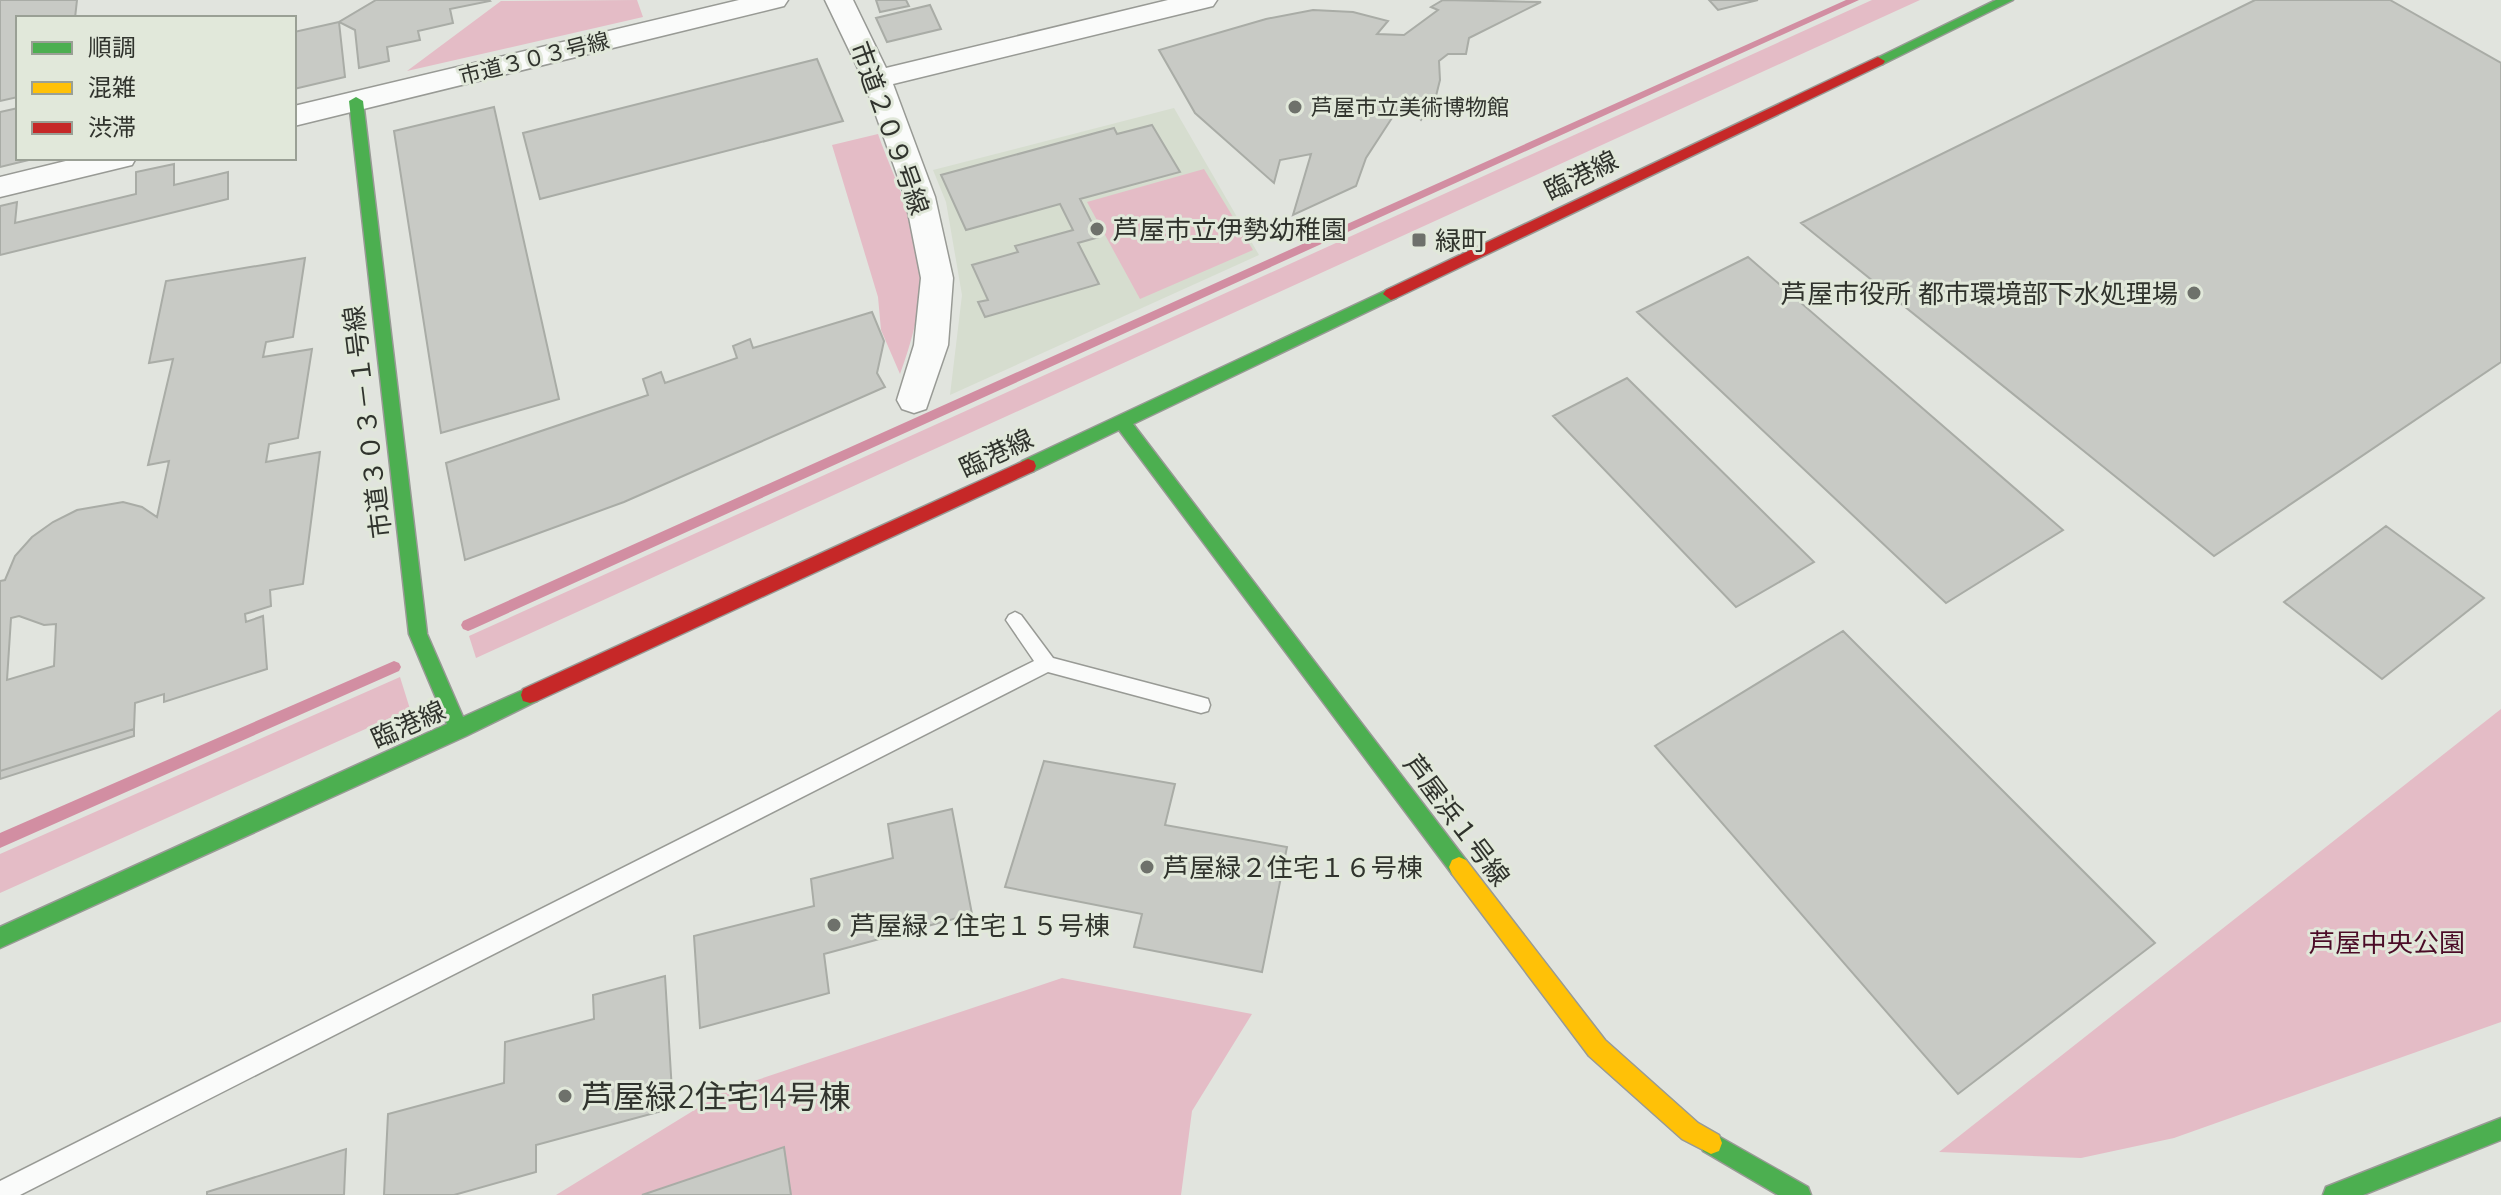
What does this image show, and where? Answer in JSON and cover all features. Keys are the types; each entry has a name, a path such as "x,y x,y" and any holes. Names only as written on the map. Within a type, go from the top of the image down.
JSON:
{"street":[{"name":"市道３０３号線","path":"296,116 679,11 774,0"},
{"name":"市道２０９号線","path":"839,0 877,79 920,197 937,278 931,345 914,400"},
{"path":"877,79 1203,0"},
{"name":"臨港線","path":"0,938 1123,423 2006,0"},
{"name":"市道３０３－１号線","path":"356,101 418,634 459,730"},
{"path":"0,187 113,160"},
{"name":"芦屋浜１号線","path":"1123,423 1597,1048 1690,1131 1800,1195"},
{"path":"2334,1195 2501,1129"}],"lane":[{"path":"1015,620 1047,664 1201,705"},
{"path":"0,1193 1047,664"}],"shaded area":[{"name":"芦屋市立伊勢幼稚園","path":"1174,108 1259,255 950,395 962,295 946,202 933,170"}],"green space":[{"path":"637,0 643,17 407,71 501,1"},
{"path":"1872,0 1920,0 476,658 469,636"},
{"path":"878,134 916,236 921,271 915,323 900,374 881,330 878,297 832,145"},
{"path":"1204,169 1253,250 1140,299 1087,202"},
{"path":"400,677 410,709 0,893 0,854"},
{"name":"芦屋中央公園","path":"2501,709 2501,1022 2174,1138 2081,1158 1939,1152"},
{"path":"1062,978 1252,1014 1192,1111 1181,1195 556,1195 727,1090"}],"building":[{"path":"0,0 77,0 75,16 16,16 16,97 0,101"},
{"path":"376,0 490,1 450,9 453,23 418,31 420,40 387,47 389,61 359,68 355,30 339,22"},
{"path":"876,0 906,0 909,6 880,12"},
{"name":"芦屋市立美術博物館","path":"1443,0 1541,2 1469,38 1466,54 1448,54 1439,61 1440,80 1435,100 1421,120 1403,101 1366,158 1356,186 1293,215 1311,154 1280,160 1274,183 1195,113 1159,50 1266,19 1313,10 1353,12 1388,21 1377,34 1404,35 1438,10 1431,7"},
{"path":"1709,0 1758,0 1718,10"},
{"name":"芦屋市役所 都市環境部下水処理場","path":"2255,0 2390,0 2501,63 2501,362 2214,556 1801,223"},
{"path":"930,5 941,29 887,42 876,18"},
{"path":"339,22 345,77 296,89 296,32"},
{"path":"817,59 843,121 540,199 523,133"},
{"path":"494,107 559,399 441,433 394,131"},
{"path":"16,108 16,160 29,160 0,167 0,112"},
{"path":"1152,125 1180,172 1080,199 1099,237 1078,243 1099,284 985,317 978,302 988,300 972,265 1018,252 1015,246 1073,230 1060,204 966,230 941,175 1114,128 1117,134"},
{"path":"174,164 174,185 228,172 228,199 0,255 0,206 17,202 15,223 136,194 136,172"},
{"path":"1748,257 2063,530 1946,603 1637,312"},
{"path":"305,258 293,337 266,342 263,357 312,349 298,438 269,444 266,462 320,452 303,584 270,590 271,606 245,614 246,622 263,616 267,669 164,702 164,694 135,703 134,729 0,771 0,581 5,580 15,556 32,537 77,510 123,502 142,507 157,517 169,461 148,465 173,359 149,363 166,281","holes":["19,616 44,625 56,624 54,666 7,680 11,618"]},
{"path":"872,312 884,341 877,373 885,387 624,502 465,560 446,463 648,395 643,379 661,372 665,383 737,358 733,346 750,339 753,348"},
{"path":"1627,378 1814,562 1736,607 1553,416"},
{"path":"2386,526 2484,598 2382,679 2284,602"},
{"path":"1843,631 2155,943 1958,1094 1655,746"},
{"path":"134,729 134,736 0,779 0,771"},
{"name":"芦屋緑２住宅１６号棟","path":"1044,761 1175,784 1165,825 1287,847 1262,972 1134,947 1142,914 1005,887"},
{"name":"芦屋緑２住宅１５号棟","path":"952,809 972,914 824,954 829,993 700,1028 694,936 814,906 811,879 893,858 888,824"},
{"name":"芦屋緑2住宅14号棟","path":"665,976 673,1108 536,1145 536,1172 454,1195 384,1195 388,1114 504,1083 505,1042 594,1019 593,995"},
{"path":"784,1147 791,1195 642,1195"},
{"path":"346,1149 344,1195 207,1195 207,1192"}],"waterway":[{"path":"468,625 1854,0"},
{"path":"0,841 394,667"}],"traffic: fast":[{"path":"1878,61 2006,0"},
{"path":"356,101 418,634 459,730"},
{"path":"1028,466 1391,294"},
{"path":"1123,423 1459,867"},
{"path":"0,938 530,695"},
{"path":"2334,1195 2501,1129"},
{"path":"1711,1143 1800,1195"}],"traffic: slow":[{"path":"1459,867 1597,1048 1690,1131 1711,1143"}],"traffic: jam":[{"path":"1391,294 1878,61"},
{"path":"530,695 1028,466"}],"place":[{"name":"芦屋市立美術博物館","path":"1295,107"},
{"name":"芦屋市立伊勢幼稚園","path":"1097,229"},
{"name":"緑町","path":"1419,240"},
{"name":"芦屋市役所 都市環境部下水処理場","path":"2194,293"},
{"name":"芦屋緑２住宅１６号棟","path":"1147,867"},
{"name":"芦屋緑２住宅１５号棟","path":"834,925"},
{"name":"芦屋緑2住宅14号棟","path":"565,1096"}]}
